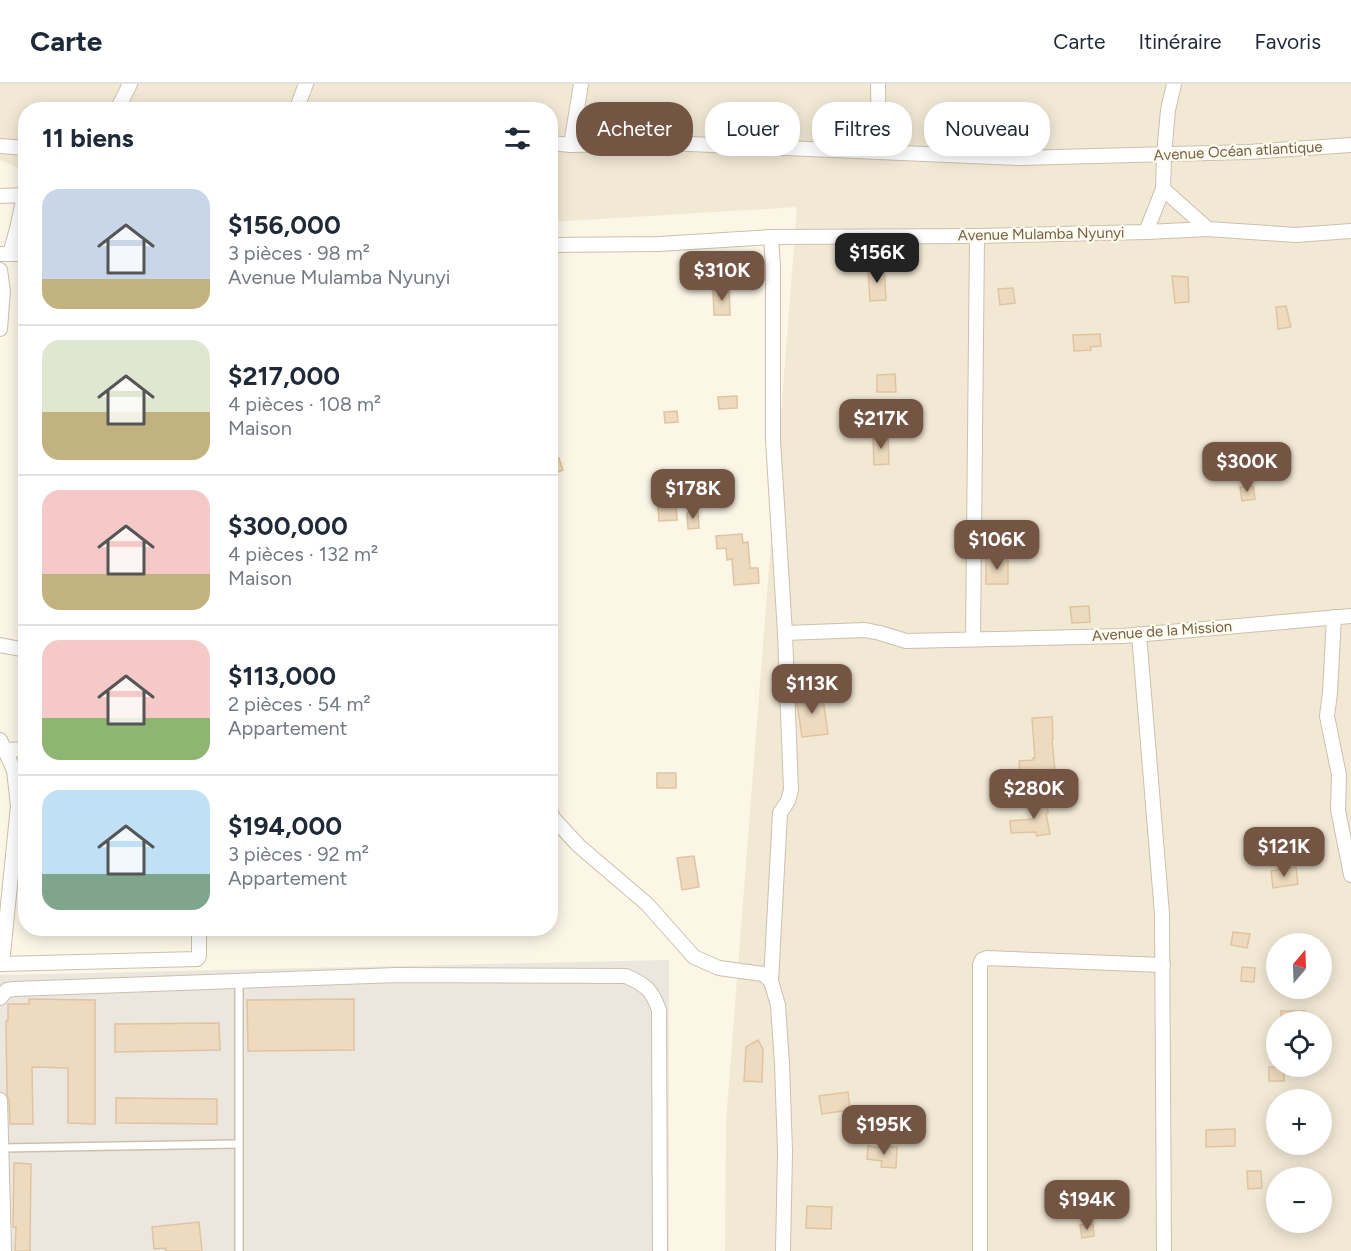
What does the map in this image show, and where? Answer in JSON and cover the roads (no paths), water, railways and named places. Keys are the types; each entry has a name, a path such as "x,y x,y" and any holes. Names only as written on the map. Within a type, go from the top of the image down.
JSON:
{"street":[{"path":"121,102 130,84"},
{"path":"299,102 306,84"},
{"path":"571,145 581,84"},
{"path":"878,84 878,102"},
{"path":"1146,232 1163,189 1168,110 1174,84"},
{"name":"Avenue Océan atlantique","path":"558,144 667,143 812,149"},
{"path":"0,146 18,147"},
{"name":"Avenue Océan atlantique","path":"912,153 1019,158 1348,148"},
{"path":"1163,189 1208,229"},
{"path":"0,196 18,193"},
{"path":"5,254 18,224"},
{"name":"Avenue Mulamba Nyunyi","path":"558,245 659,244 771,237 977,236 1208,229 1296,235 1350,228"},
{"path":"973,639 977,236"},
{"path":"771,237 773,440 785,633 791,790 788,801 780,813 771,981 778,1005 782,1064 785,1152 783,1251"},
{"path":"0,270 3,291 0,329"},
{"name":"Avenue de la Mission","path":"785,633 865,630 906,641 1123,636 1351,616"},
{"path":"1334,617 1327,716 1339,776 1338,810 1351,875"},
{"path":"1139,634 1162,914 1164,1251"},
{"path":"0,645 18,648"},
{"path":"2,743 18,747"},
{"path":"2,743 14,770 18,806 1,964 198,959 199,936"},
{"path":"558,823 579,846 647,904 694,957 719,968 763,974 771,981"},
{"path":"980,1251 980,965 982,960 987,958 1163,965"},
{"path":"0,998 8,990 14,989 239,981 420,975 626,976 638,982 654,996 659,1010 660,1251"},
{"path":"0,1100 4,1251"}],"lane":[{"path":"239,981 239,1251"},
{"path":"1,1148 238,1144"}]}
